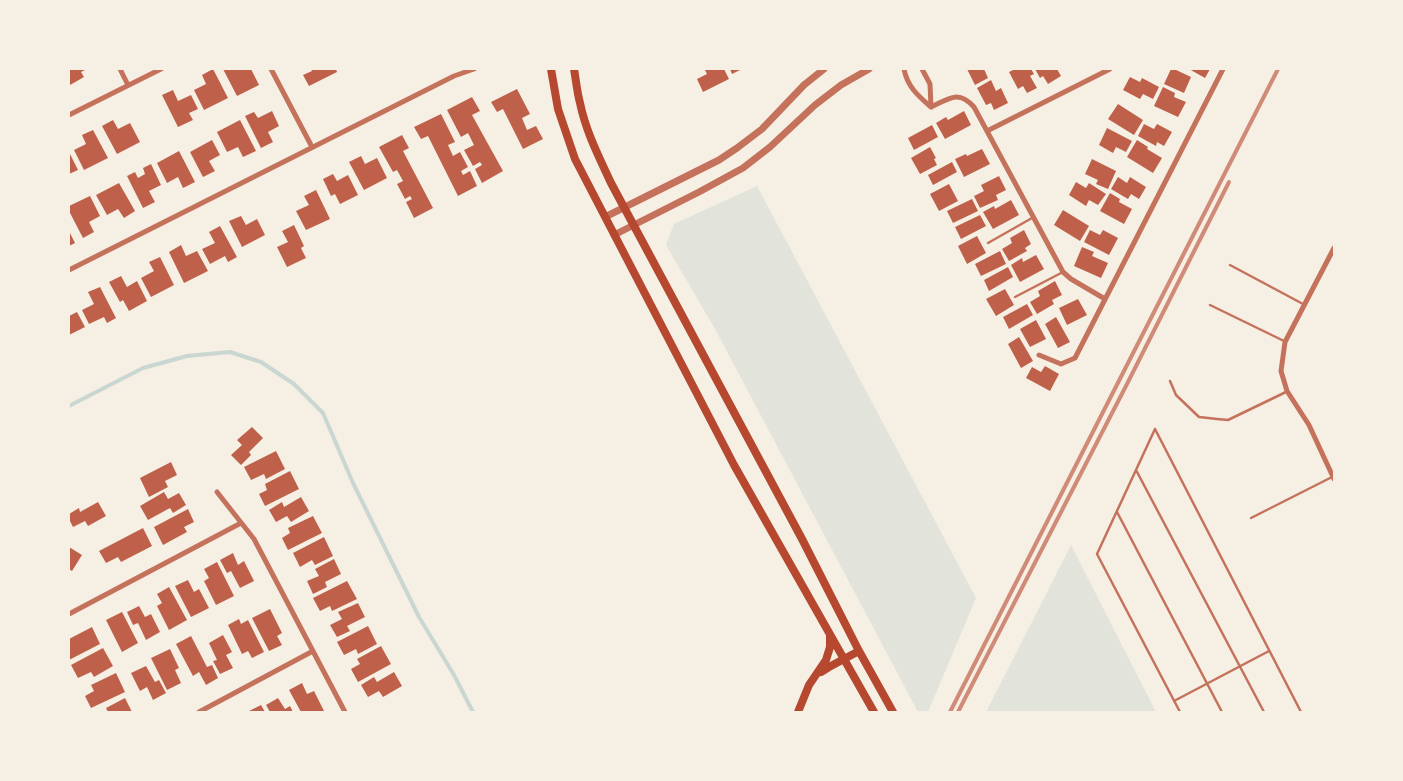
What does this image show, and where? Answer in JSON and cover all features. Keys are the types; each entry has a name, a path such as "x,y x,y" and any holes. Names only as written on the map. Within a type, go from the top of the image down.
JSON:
{"main road":[{"path":"551,69 558,109 575,159 734,465 874,712"},
{"path":"574,69 580,104 596,152 624,208 893,712"},
{"path":"798,712 809,685 826,660 830,647 830,635"},
{"path":"817,675 829,666 859,651"}],"street":[{"path":"120,69 128,85"},
{"path":"69,115 161,69"},
{"path":"271,69 312,147"},
{"path":"450,69 454,76"},
{"path":"69,270 454,76 474,69"},
{"path":"605,218 719,160 737,148 762,129 804,85 824,69"},
{"path":"614,235 743,168 770,148 816,105 841,85 869,69"},
{"path":"904,69 914,92 930,107"},
{"path":"922,69 930,84 930,107"},
{"path":"988,131 1110,69"},
{"path":"1039,355 1061,364 1075,358 1223,69"},
{"path":"930,107 954,97 966,99 974,107 1062,272 1105,299"},
{"path":"1333,251 1285,342 1281,371 1287,391 1309,426 1334,478"},
{"path":"216,492 254,539 345,712"},
{"path":"69,614 241,523"},
{"path":"199,712 313,651"}],"lane":[{"path":"988,243 1034,217"},
{"path":"1230,265 1304,305"},
{"path":"1015,297 1062,272"},
{"path":"1210,305 1285,342"},
{"path":"1170,381 1176,395 1199,417 1217,420 1228,420 1287,391"},
{"path":"1180,712 1097,554 1155,429 1301,712"},
{"path":"1136,470 1264,712"},
{"path":"1251,518 1334,478"},
{"path":"1117,511 1222,712"},
{"path":"1174,701 1269,650"}],"shaded area":[{"path":"757,186 976,598 928,712 918,712 715,329 666,245 674,224"},
{"path":"1071,545 1156,712 986,712"}],"building":[{"path":"69,69 87,69 81,72 84,77 70,85"},
{"path":"213,69 228,98 204,110 194,90 206,84 202,75"},
{"path":"223,69 251,69 259,85 237,96"},
{"path":"311,69 336,69 337,72 309,86 303,75 312,71"},
{"path":"724,69 729,79 703,92 697,79 707,74 705,70"},
{"path":"730,69 742,69 732,74"},
{"path":"967,69 984,69 988,78 975,85"},
{"path":"1015,69 1031,69 1034,74 1030,76 1037,88 1027,93 1023,86 1018,89 1009,72"},
{"path":"1035,69 1057,69 1061,76 1048,84 1043,76 1040,78"},
{"path":"1171,69 1191,77 1184,93 1164,84"},
{"path":"1189,69 1210,69 1205,78"},
{"path":"1130,77 1140,82 1142,78 1159,87 1153,99 1143,94 1140,99 1123,90"},
{"path":"991,80 996,91 1001,88 1008,103 994,110 991,103 986,105 977,88"},
{"path":"1163,87 1175,93 1174,97 1186,102 1178,117 1154,106"},
{"path":"517,89 530,114 522,118 527,130 536,126 543,139 523,149 503,109 497,112 491,102"},
{"path":"173,90 178,101 191,95 198,109 189,113 193,120 178,127 162,95"},
{"path":"472,97 480,111 472,115 503,171 482,183 475,169 482,165 480,162 473,166 464,150 474,145 468,133 461,137 447,110"},
{"path":"1118,104 1143,120 1134,135 1108,119"},
{"path":"272,111 279,126 268,132 273,142 261,148 245,116 254,112 258,118"},
{"path":"964,111 971,125 945,139 936,123 946,117 948,120"},
{"path":"441,114 455,142 448,145 453,156 460,152 468,167 461,171 463,175 470,171 477,186 458,196 428,136 421,139 414,127"},
{"path":"113,120 118,129 130,123 140,142 117,154 102,126"},
{"path":"240,120 256,151 243,157 238,147 227,152 217,132"},
{"path":"1144,124 1154,129 1157,124 1172,132 1164,146 1157,142 1156,146 1138,136"},
{"path":"932,125 938,137 914,150 908,138"},
{"path":"1107,128 1132,141 1126,152 1116,147 1113,153 1099,145"},
{"path":"93,130 108,158 84,170 74,150 86,144 82,135"},
{"path":"402,135 409,148 403,151 433,208 414,218 406,202 412,199 410,196 405,199 397,184 403,181 397,170 393,172 379,147"},
{"path":"212,140 220,155 209,161 215,171 203,177 190,152"},
{"path":"1137,140 1162,158 1153,173 1127,157"},
{"path":"930,147 936,158 934,159 937,165 920,174 911,158"},
{"path":"982,149 990,164 964,177 955,159"},
{"path":"179,151 195,182 183,188 178,177 167,183 157,163"},
{"path":"69,152 78,170 69,174"},
{"path":"361,156 365,164 377,158 387,178 364,190 349,162"},
{"path":"1092,159 1116,171 1108,189 1096,184 1098,180 1085,174"},
{"path":"952,162 957,172 933,185 928,175"},
{"path":"151,164 161,185 149,191 155,202 143,208 127,176 135,172 138,178 145,174 143,168"},
{"path":"333,174 337,181 348,175 358,195 340,204 335,194 331,196 323,179"},
{"path":"999,176 1006,190 996,195 998,200 980,208 974,196 984,191 981,185"},
{"path":"1118,177 1127,183 1130,177 1146,187 1139,199 1131,194 1128,199 1111,189"},
{"path":"1076,182 1086,188 1089,183 1106,194 1098,205 1089,200 1086,206 1069,195"},
{"path":"119,183 135,211 124,218 118,209 107,215 96,195"},
{"path":"949,184 958,201 939,211 930,194"},
{"path":"316,190 330,219 306,230 296,211 309,205 304,196"},
{"path":"1110,193 1120,199 1119,202 1132,209 1124,224 1100,211"},
{"path":"90,196 100,216 89,222 94,232 83,238 69,211 69,206"},
{"path":"972,199 978,211 953,223 947,211"},
{"path":"1011,200 1019,215 993,229 983,212 994,206 995,209"},
{"path":"1063,210 1089,226 1080,241 1054,225"},
{"path":"980,215 986,226 961,239 955,227"},
{"path":"241,216 246,225 257,219 265,235 242,247 229,221"},
{"path":"294,225 304,246 301,248 306,258 287,267 277,247 288,242 282,231"},
{"path":"220,226 237,257 228,262 225,256 210,264 202,249 215,243 209,232"},
{"path":"1024,230 1031,244 1025,248 1027,251 1009,261 1002,249 1012,243 1010,238"},
{"path":"1090,230 1100,235 1103,230 1118,238 1109,255 1084,242"},
{"path":"69,231 75,243 69,246"},
{"path":"977,236 986,253 967,264 958,246"},
{"path":"181,245 186,256 197,251 208,271 184,283 169,252"},
{"path":"1082,247 1094,252 1092,256 1108,263 1101,278 1074,266"},
{"path":"1000,251 1006,264 981,276 975,264"},
{"path":"1036,255 1044,269 1020,282 1011,265 1022,258 1023,262"},
{"path":"160,257 174,285 151,297 141,278 154,271 149,262"},
{"path":"1008,267 1013,277 989,291 984,280"},
{"path":"121,276 127,287 137,281 147,301 129,311 123,300 120,302 109,282"},
{"path":"1055,281 1062,295 1052,300 1054,304 1037,314 1030,302 1040,296 1038,291"},
{"path":"100,287 116,318 107,323 104,317 89,324 82,310 94,304 88,292"},
{"path":"1005,289 1014,305 996,316 986,299"},
{"path":"1078,299 1087,315 1067,325 1059,308"},
{"path":"1027,304 1033,315 1009,329 1003,317"},
{"path":"77,312 85,327 69,335 69,316"},
{"path":"1056,317 1070,342 1058,348 1045,324"},
{"path":"1036,320 1046,339 1030,347 1020,329"},
{"path":"1019,337 1033,361 1021,368 1008,344"},
{"path":"1045,366 1059,374 1050,391 1026,378 1032,367 1041,372"},
{"path":"252,427 263,438 249,452 251,455 241,465 231,455 242,445 237,440"},
{"path":"276,451 285,469 266,479 264,474 251,480 244,467"},
{"path":"171,462 177,475 165,481 168,487 149,497 140,478"},
{"path":"290,471 299,489 265,506 259,494 267,490 265,484"},
{"path":"164,492 168,499 179,493 186,505 173,513 170,508 148,520 140,506"},
{"path":"301,497 309,511 291,522 287,516 276,522 269,510 282,502 284,507"},
{"path":"98,502 106,516 88,526 85,521 73,527 69,514 79,508 80,512"},
{"path":"188,509 194,522 184,527 187,532 163,545 154,527"},
{"path":"313,516 322,533 288,550 282,538 290,533 288,528"},
{"path":"143,528 152,546 121,562 118,557 106,563 99,551"},
{"path":"324,537 333,556 315,565 312,560 300,567 293,553"},
{"path":"69,547 82,555 72,571 69,569"},
{"path":"233,553 238,565 244,561 254,581 240,588 231,571 227,573 220,560"},
{"path":"334,559 341,574 325,582 327,587 313,594 307,581 319,576 315,569"},
{"path":"217,562 234,596 216,605 204,581 209,578 204,569"},
{"path":"188,580 194,592 199,589 209,608 191,617 175,586"},
{"path":"347,581 357,599 332,611 330,606 320,611 313,598"},
{"path":"169,587 187,620 169,630 157,606 162,603 157,594"},
{"path":"358,603 365,617 347,626 350,631 337,637 330,625 342,619 338,612"},
{"path":"139,606 145,617 151,614 160,632 146,640 138,623 133,625 127,612"},
{"path":"270,609 282,633 277,636 282,645 269,651 252,618"},
{"path":"122,612 138,643 122,652 106,620"},
{"path":"239,619 241,624 248,620 264,652 252,658 248,651 242,654 228,625"},
{"path":"368,626 377,644 358,654 356,649 344,655 337,642"},
{"path":"92,627 100,644 69,660 69,639"},
{"path":"223,635 232,652 226,655 233,668 220,674 213,661 217,660 209,643"},
{"path":"191,636 207,667 212,665 218,678 206,685 199,672 193,676 176,644"},
{"path":"381,646 391,664 358,682 351,669 360,664 357,659"},
{"path":"103,648 113,666 94,677 91,672 78,678 71,665"},
{"path":"170,649 179,668 175,670 181,683 167,690 151,658"},
{"path":"146,666 155,682 159,680 166,693 153,700 147,687 140,691 131,673"},
{"path":"394,672 402,686 383,697 379,691 368,697 361,685 374,677 377,682"},
{"path":"116,673 125,692 91,708 85,696 94,691 91,685"},
{"path":"302,683 307,694 314,691 324,711 301,712 289,690"},
{"path":"125,698 132,712 108,712 106,708"},
{"path":"278,698 285,709 290,706 293,712 270,712 266,705"},
{"path":"261,705 265,712 247,712"}],"waterway":[{"path":"69,406 143,368 187,356 230,352 261,362 294,384 323,413 353,483 419,617 454,675 473,712"}],"railway":[{"path":"950,712 1278,69"},
{"path":"958,712 1229,182"}]}
